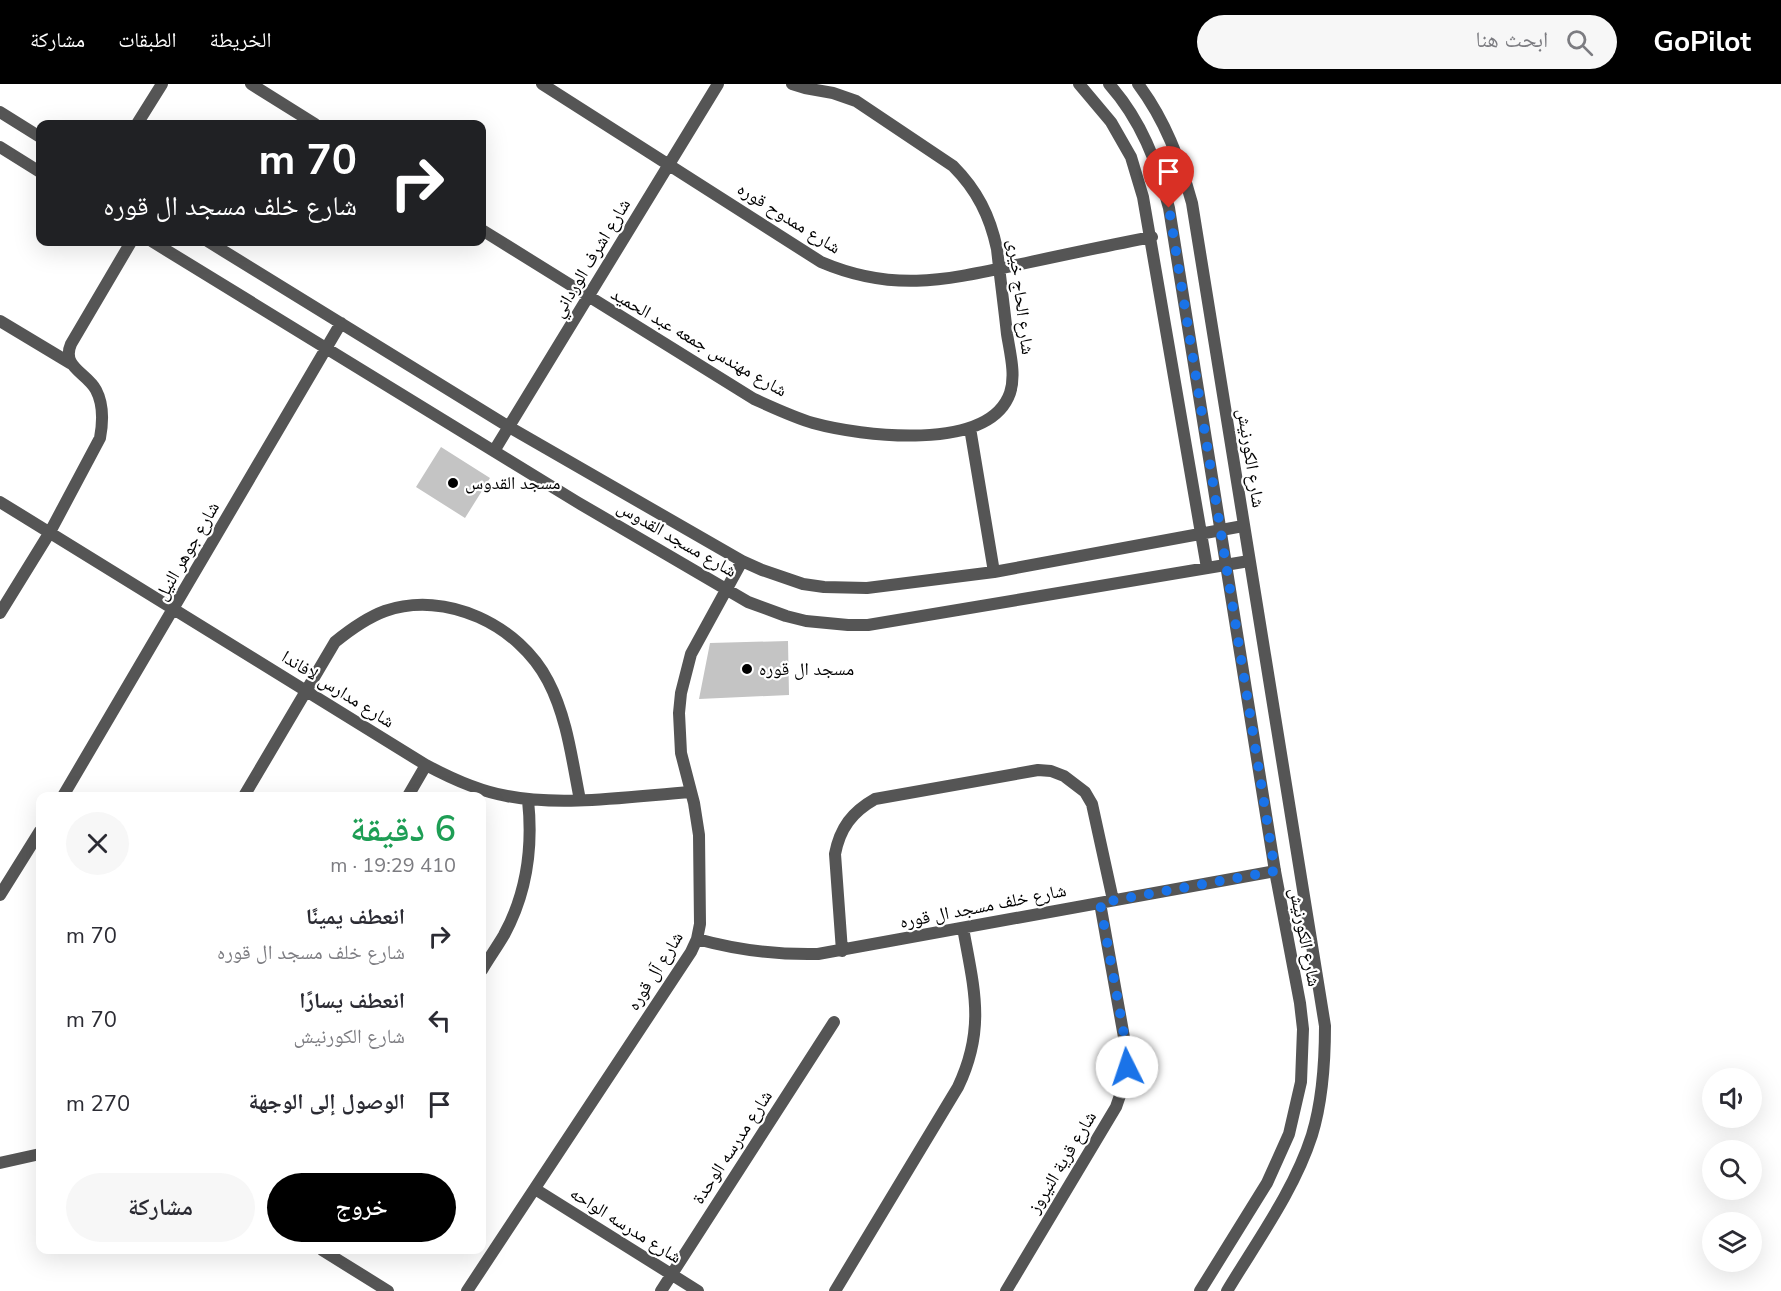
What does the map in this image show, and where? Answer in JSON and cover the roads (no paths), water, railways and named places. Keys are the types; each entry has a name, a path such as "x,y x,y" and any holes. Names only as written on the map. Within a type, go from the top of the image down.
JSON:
{"street":[{"path":"140,120 162,84"},
{"path":"251,84 309,120"},
{"name":"شارع ممدوح قوره","path":"542,84 821,261 850,273 881,280 912,282 945,280 1152,237"},
{"name":"شارع اشرف الورداني","path":"494,451 718,84"},
{"name":"شارع الحاج خيرى","path":"792,84 833,93 856,101 953,166 974,190 989,218 997,249 1012,368 1010,391 1000,411 991,419 970,428"},
{"path":"1079,84 1111,122 1131,157 1143,197 1152,237 1207,568"},
{"name":"شارع الكورنيش","path":"1109,84 1140,129 1150,148 1164,188 1173,232 1275,871 1300,1003 1304,1056 1301,1083 1289,1134 1280,1159 1200,1291"},
{"name":"شارع الكورنيش","path":"1138,84 1160,118 1174,146 1192,203 1325,1026 1323,1083 1312,1135 1287,1191 1227,1291"},
{"path":"0,112 36,134"},
{"path":"0,147 36,170"},
{"name":"شارع مهندس جمعه عبد الحميد","path":"486,233 754,399 783,412 813,423 844,430 897,435 939,434 970,428"},
{"path":"70,363 68,353 71,344 129,246"},
{"name":"شارع مسجد القدوس","path":"160,246 494,451 747,602 786,616 827,624 868,625 1249,561"},
{"name":"شارع مسجد القدوس","path":"216,246 509,427 742,561 803,584 846,589 889,586 994,572 1243,526"},
{"path":"0,321 70,363 89,380 100,401 102,426 96,449 50,532 0,613"},
{"name":"شارع جوهر النيل","path":"65,792 341,323"},
{"path":"970,428 994,572"},
{"name":"شارع مدارس لافاندا","path":"0,502 426,765 475,788 528,800 580,800 691,792"},
{"name":"شارع آل قوره","path":"467,1291 691,952 697,939 700,924 699,835 697,813 681,753 679,713 681,693 691,654 742,561"},
{"path":"246,792 335,642 351,629 387,611 406,606 427,605 447,607 480,618 511,637 525,650 547,678 561,711 580,800"},
{"path":"410,792 426,765"},
{"path":"842,951 836,854 843,827 852,815 875,799 1013,773 1051,771 1064,776 1085,792 1092,804 1113,900"},
{"path":"486,964 504,935 522,894 530,847 528,800"},
{"path":"0,895 36,837"},
{"name":"شارع خلف مسجد ال قوره","path":"697,939 723,946 770,953 818,954 1275,871"},
{"name":"شارع قرية النيروز","path":"1006,1291 1113,1113 1122,1094 1127,1067 1125,1040 1100,903"},
{"path":"835,1291 967,1069 974,1040 976,1010 963,928"},
{"name":"شارع مدرسه الوحدة","path":"661,1291 834,1022"},
{"path":"0,1163 36,1155"},
{"name":"شارع مدرسه الواحه","path":"535,1189 698,1291"},
{"path":"328,1254 388,1291"}],"place":[{"name":"مسجد القدوس","path":"453,483"},
{"name":"مسجد ال قوره","path":"747,669"}]}
